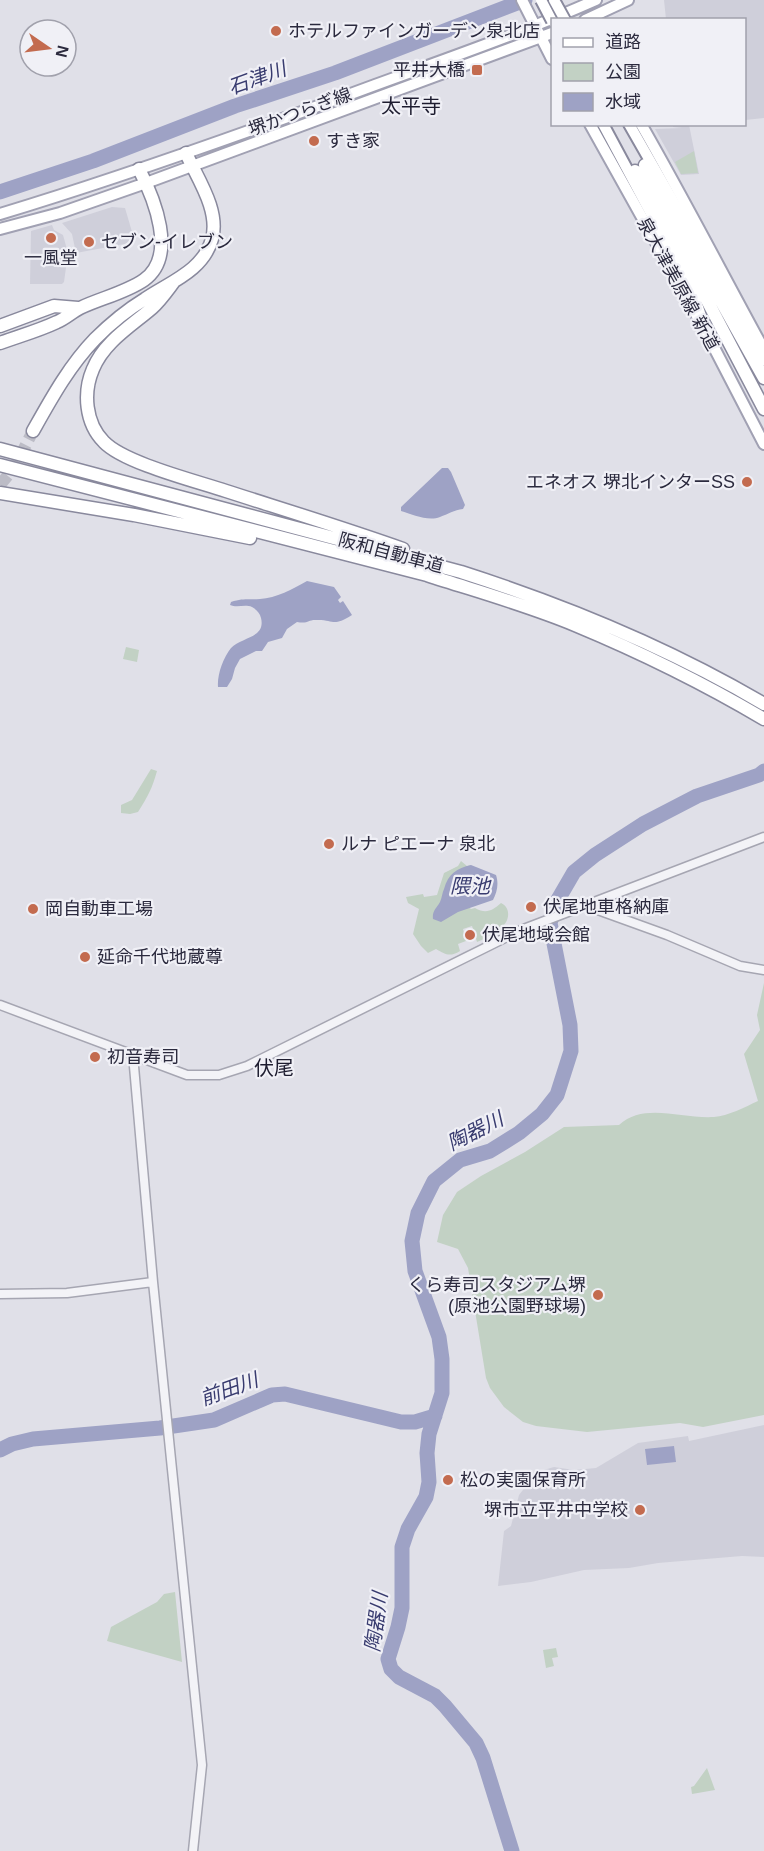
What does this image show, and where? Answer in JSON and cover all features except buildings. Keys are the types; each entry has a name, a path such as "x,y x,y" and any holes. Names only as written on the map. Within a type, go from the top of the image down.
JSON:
{"highway":[{"path":"33,431 62,381 96,339 117,319 146,298 173,284 195,267 206,254 213,238 213,221 207,195 186,153"},
{"path":"640,168 764,378"},
{"path":"640,168 764,409"},
{"path":"0,343 59,322 78,309 133,286 146,278 155,268 161,254 162,236 154,205 139,169"},
{"path":"173,284 155,306 126,328 105,348 93,368 88,387 87,409 94,427 104,442 117,451 165,471 438,560 461,572"},
{"path":"0,326 54,306 78,309"},
{"name":"阪和自動車道","path":"0,449 461,572 575,611 656,646 736,695 764,719"},
{"name":"阪和自動車道","path":"0,465 427,575 573,624 736,695 764,704"},
{"path":"0,493 135,515 369,561"}],"main road":[{"path":"522,0 551,57"},
{"path":"541,0 551,19"},
{"path":"554,0 564,18"},
{"name":"堺かつらぎ線","path":"0,214 186,153 532,21 570,3 596,0"},
{"path":"589,18 628,0"},
{"path":"570,3 578,18"},
{"name":"堺かつらぎ線","path":"0,229 60,213 146,183 551,33"},
{"name":"泉大津美原線 新道","path":"591,126 707,334 764,444"},
{"path":"604,126 693,292 707,334"},
{"path":"610,126 640,168"},
{"path":"624,126 640,168"},
{"path":"630,126 764,360"},
{"path":"642,126 701,230 764,350"}],"street":[{"path":"0,1005 187,1075 219,1076 232,1072 534,924 764,837"},
{"path":"584,905 667,935 740,966 756,970 764,969"},
{"path":"133,1055 166,1418 202,1765 192,1851"},
{"path":"0,1294 67,1293 153,1282"}],"shaded area":[{"path":"664,0 764,0 764,118 746,120 746,18 666,18"},
{"path":"689,126 699,174 681,175 655,129 682,128 673,127"},
{"path":"112,207 125,208 135,242 76,253 72,234 62,223"},
{"path":"52,225 54,230 63,235 68,253 64,282 62,284 30,284 31,231"},
{"name":"堺市立平井中学校","path":"764,1425 764,1557 742,1556 658,1563 629,1568 584,1570 531,1582 498,1586 504,1531 511,1526 519,1495 537,1472 554,1467 574,1470 596,1468 638,1443 688,1436 689,1441"}],"green space":[{"path":"694,151 698,173 681,174 675,162"},
{"path":"126,647 139,650 137,662 123,659"},
{"path":"151,769 157,771 138,812 121,813 121,805 132,800"},
{"path":"461,861 467,866 471,865 466,905 471,909 486,911 492,910 501,903 506,907 508,913 504,925 505,930 477,942 472,926 463,929 466,941 458,944 460,951 448,954 436,949 428,953 413,934 419,909 408,903 406,897 423,894 424,897 437,895 444,873 458,866"},
{"path":"764,983 764,1415 703,1427 680,1423 587,1432 536,1426 523,1422 504,1407 490,1388 486,1378 468,1268 458,1249 437,1242 443,1215 457,1192 564,1127 619,1125 629,1118 651,1113 714,1117 731,1113 758,1101 744,1054 760,1030 757,1015"},
{"path":"175,1592 182,1662 107,1641 111,1627 157,1602 164,1594"},
{"path":"556,1648 558,1657 552,1658 554,1666 546,1668 543,1650"},
{"path":"707,1768 715,1790 692,1794 691,1787"}],"water":[{"path":"442,468 448,468 451,472 465,505 463,509 430,519 401,511 401,507"},
{"path":"307,581 334,587 341,597 338,600 340,603 343,601 352,615 336,622 315,620 297,622 287,629 282,638 268,642 262,651 256,651 240,659 227,687 218,687 220,672 228,652 235,644 260,630 262,625 259,613 255,609 249,606 233,606 230,605 231,602 272,597"},
{"name":"隈池","path":"471,865 496,875 497,888 493,900 458,912 441,922 433,919 448,879 457,870"},
{"path":"674,1446 676,1462 647,1465 645,1449"}],"waterway":[{"name":"石津川","path":"0,192 93,161 235,106 335,73 525,0"},
{"name":"陶器川","path":"512,1851 483,1758 476,1743 435,1696 399,1677 391,1669 388,1659 402,1608 402,1547 408,1529 426,1497 429,1482 427,1453 429,1434 442,1393 442,1359 439,1337 415,1271 412,1241 418,1213 434,1181 460,1160 490,1151 519,1133 542,1114 557,1095 571,1051 570,1025 550,923 556,903 574,872 595,855 643,824 697,796 759,775 764,771"},
{"name":"前田川","path":"0,1450 12,1444 33,1439 160,1428 214,1420 272,1395 285,1394 401,1422 415,1422 435,1416"}],"tunnel":[{"path":"0,485 14,468 33,431"}],"place":[{"name":"ホテルファインガーデン泉北店","path":"276,31"},
{"name":"平井大橋","path":"477,70"},
{"name":"すき家","path":"314,141"},
{"name":"一風堂","path":"51,238"},
{"name":"セブン-イレブン","path":"89,242"},
{"name":"エネオス 堺北インターSS","path":"747,482"},
{"name":"ルナ ピエーナ 泉北","path":"329,844"},
{"name":"伏尾地車格納庫","path":"531,907"},
{"name":"岡自動車工場","path":"33,909"},
{"name":"伏尾地域会館","path":"470,935"},
{"name":"延命千代地蔵尊","path":"85,957"},
{"name":"初音寿司","path":"95,1057"},
{"name":"くら寿司スタジアム堺 (原池公園野球場)","path":"598,1295"},
{"name":"松の実園保育所","path":"448,1480"},
{"name":"堺市立平井中学校","path":"640,1510"}],"district":[{"name":"太平寺","path":"411,106"},
{"name":"伏尾","path":"274,1068"}]}
